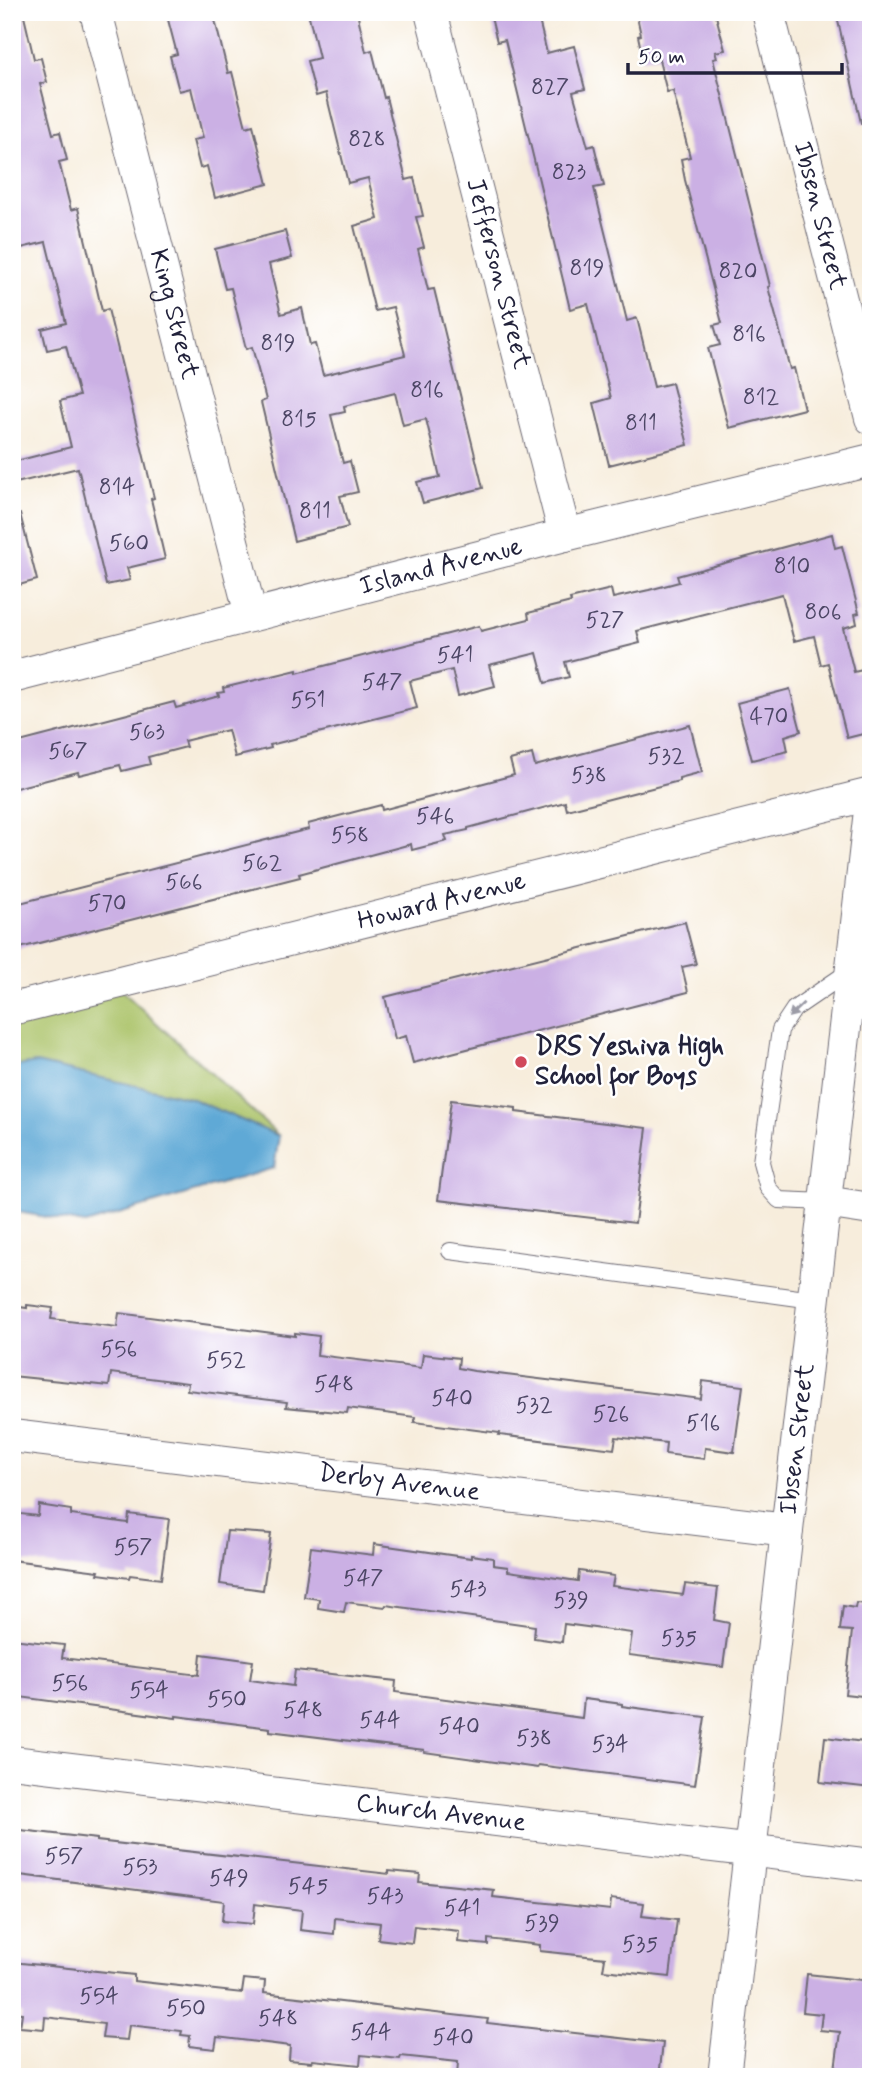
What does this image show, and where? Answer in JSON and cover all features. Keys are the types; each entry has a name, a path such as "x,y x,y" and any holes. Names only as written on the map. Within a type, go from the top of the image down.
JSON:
{"street":[{"name":"King Street","path":"96,12 251,615"},
{"name":"Jefferson Street","path":"431,12 565,535"},
{"name":"Ibsen Street","path":"768,12 871,418"},
{"name":"Island Avenue","path":"12,677 565,535 871,460"},
{"name":"Howard Avenue","path":"12,1009 871,794"},
{"name":"Ibsen Street","path":"724,2077 851,970 866,880 871,802"},
{"path":"825,1202 871,1209"},
{"name":"Derby Avenue","path":"12,1436 787,1530"},
{"name":"Church Avenue","path":"12,1762 871,1864"}],"lane":[{"path":"825,1202 779,1200 768,1188 761,1162 780,1030 794,1009 851,970"},
{"path":"450,1251 813,1300"}],"green space":[{"path":"120,989 279,1136 190,1098 36,1063 12,1067 12,1016"}],"water":[{"path":"36,1063 190,1098 279,1136 274,1168 85,1224 12,1211 12,1067"}],"building":[{"path":"12,12 23,12 34,59 41,58 47,82 40,84 53,134 60,132 67,160 59,162 71,210 78,208 102,311 108,309 154,498 151,499 165,559 127,568 130,580 106,585 78,468 12,484 12,462 71,447 60,401 79,396 66,346 47,350 42,329 66,323 46,242 21,248 12,214"},
{"path":"166,12 213,12 228,73 232,72 246,127 253,125 268,184 215,198 207,166 200,168 193,140 203,138 191,88 179,91 170,56 177,54"},
{"path":"308,12 357,12 366,52 372,50 406,180 414,178 423,216 416,217 424,247 418,249 428,290 434,289 483,488 423,503 417,482 440,477 426,419 403,425 395,393 344,406 345,412 331,415 343,463 350,461 358,492 340,496 348,527 294,541 261,402 266,400 252,347 246,349 231,288 225,289 215,249 285,231 292,258 269,264 281,314 302,308 310,345 315,344 323,375 405,355 393,307 375,311 354,226 378,219 368,178 348,183 326,93 316,96 307,61 319,58"},
{"path":"496,12 537,12 547,53 574,46 585,89 573,92 588,147 594,145 604,186 594,188 627,321 637,318 654,387 672,383 688,445 609,465 594,403 611,398 588,304 570,309 505,40 497,42 491,17 497,16"},
{"path":"636,12 715,12 725,50 715,52 717,58 713,59 770,286 768,287 790,369 794,368 804,409 729,428 708,348 720,345 714,325 722,323 685,180 681,159 690,157 673,91 667,92 658,56 643,59"},
{"path":"836,12 867,12 871,27 871,122 861,123"},
{"path":"20,514 37,580 12,587 12,515"},
{"path":"832,534 835,548 842,546 859,613 855,614 857,624 843,628 854,672 871,668 871,732 847,738 828,663 821,665 814,636 794,641 782,594 637,631 640,643 565,662 569,677 545,683 537,653 489,665 495,686 458,696 452,670 410,681 417,708 270,745 271,748 235,757 228,730 184,741 186,747 148,757 150,764 122,771 120,765 79,775 78,772 12,789 12,744 174,702 176,708 219,696 218,693 224,692 223,688 297,670 297,673 479,626 481,631 529,619 528,613 611,589 613,598 649,590 679,582 677,576"},
{"path":"790,689 801,731 785,736 788,751 752,760 737,703"},
{"path":"690,725 702,772 679,778 679,781 567,810 565,802 445,835 447,841 412,850 411,844 299,874 300,877 12,950 12,905 309,829 308,824 381,805 382,810 514,775 510,760 532,754 535,766"},
{"path":"685,922 696,964 682,967 688,992 413,1063 406,1036 395,1039 385,997"},
{"path":"451,1100 516,1108 516,1112 647,1128 635,1223 438,1200"},
{"path":"27,1305 53,1308 51,1319 117,1327 119,1313 295,1336 295,1333 319,1336 317,1355 421,1368 423,1354 459,1358 458,1368 474,1371 701,1399 703,1381 743,1386 734,1452 705,1448 704,1459 665,1454 666,1443 616,1437 614,1449 499,1435 500,1433 414,1422 415,1417 348,1408 347,1413 286,1407 287,1402 187,1390 188,1383 111,1373 109,1386 12,1376 12,1306 27,1308"},
{"path":"39,1505 71,1510 71,1515 128,1523 129,1514 169,1519 161,1579 130,1575 129,1578 98,1574 99,1571 12,1560 12,1513 38,1516"},
{"path":"227,1531 271,1534 263,1590 220,1584"},
{"path":"374,1544 471,1558 471,1555 493,1558 493,1565 508,1567 508,1571 578,1581 579,1571 614,1576 612,1586 683,1595 685,1584 718,1588 714,1620 729,1623 723,1667 629,1655 632,1633 564,1624 562,1642 534,1638 535,1626 346,1602 344,1612 318,1608 319,1599 304,1597 311,1547 373,1555"},
{"path":"856,1603 871,1604 871,1697 845,1694 852,1631 840,1630 843,1606 855,1608"},
{"path":"12,1639 64,1645 62,1658 199,1675 201,1654 253,1661 250,1680 293,1686 295,1670 396,1681 395,1692 582,1718 584,1699 705,1717 695,1785 538,1765 537,1768 424,1750 270,1731 270,1728 12,1696"},
{"path":"825,1737 871,1743 871,1788 820,1782"},
{"path":"12,1829 389,1874 389,1871 420,1874 419,1882 494,1890 493,1897 610,1910 611,1899 644,1903 642,1916 677,1920 670,1977 603,1970 605,1958 540,1951 540,1945 488,1939 488,1945 458,1942 459,1931 414,1926 412,1943 378,1939 380,1923 335,1918 334,1934 300,1930 302,1910 255,1904 253,1924 222,1921 224,1901 12,1874"},
{"path":"12,1962 134,1975 134,1981 242,1993 244,1979 265,1981 264,1993 663,2043 659,2077 562,2077 528,2073 528,2077 457,2077 458,2062 361,2055 360,2065 289,2060 290,2046 217,2037 215,2049 189,2046 190,2036 181,2035 182,2031 129,2025 127,2040 102,2038 104,2024 45,2017 44,2029 20,2027 22,2013 12,2012"},
{"path":"807,1974 871,1981 871,2077 834,2077 840,2032 820,2030 822,2014 803,2012"}],"place":[{"name":"DRS Yeshiva High School for Boys","path":"521,1062"}]}
